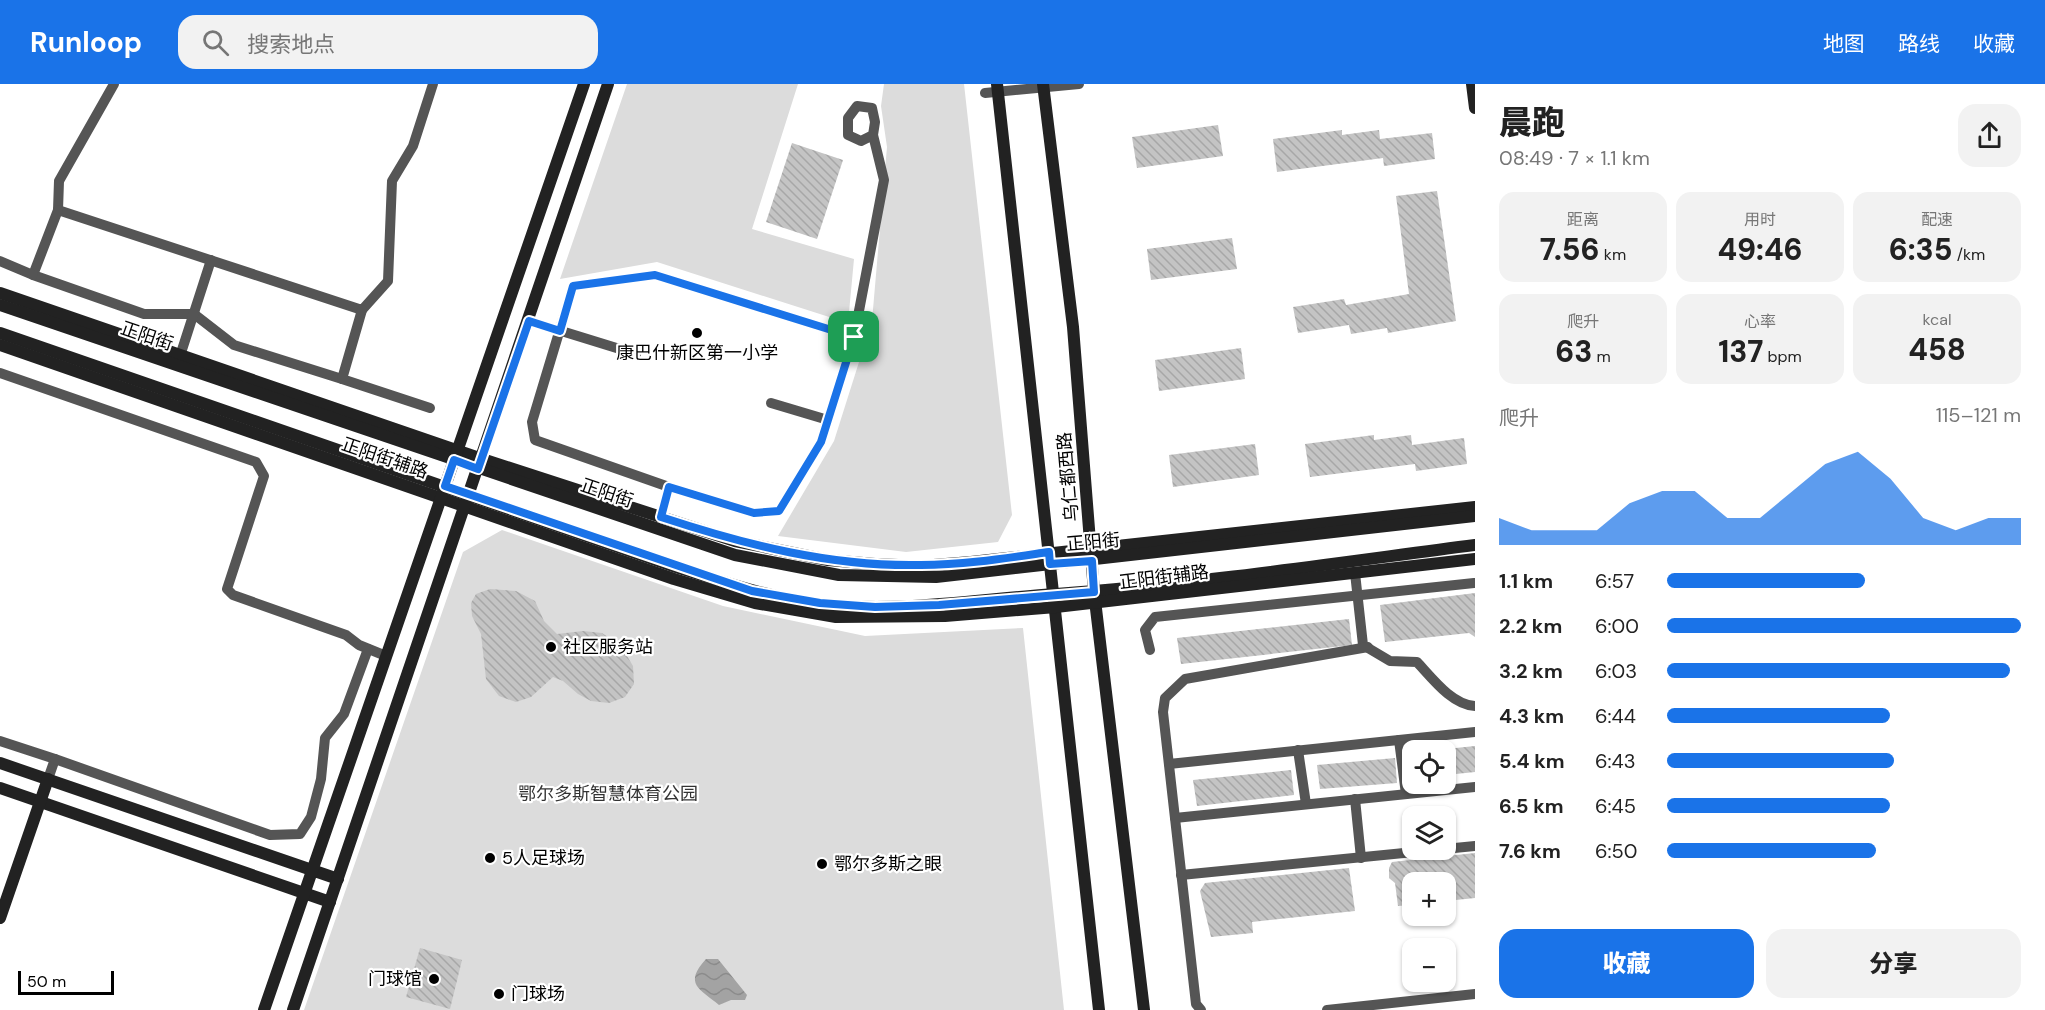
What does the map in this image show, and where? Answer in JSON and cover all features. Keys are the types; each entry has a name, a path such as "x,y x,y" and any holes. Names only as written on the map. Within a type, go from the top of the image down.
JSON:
{"street":[{"path":"33,275 58,210 59,181 114,84"},
{"path":"342,379 362,310 387,281 392,181 413,146 434,84"},
{"path":"264,1010 584,84"},
{"path":"293,1010 608,84"},
{"path":"993,90 1078,84"},
{"path":"1472,84 1475,108"},
{"name":"乌仁都西路","path":"1043,86 1073,327 1095,597 1144,1010"},
{"name":"乌仁都西路","path":"993,90 1056,607 1099,1010"},
{"path":"854,337 655,275 573,286 532,422 535,440 669,487 754,513 779,511 821,442 854,337 884,180 873,135"},
{"path":"58,210 362,310"},
{"path":"180,356 211,260"},
{"path":"0,261 144,314 194,314 234,345 430,408"},
{"name":"正阳街辅路","path":"0,293 456,454"},
{"name":"正阳街","path":"0,305 456,454 735,555 839,574 936,577 1050,558 1475,516"},
{"path":"529,321 636,354"},
{"path":"0,333 467,501 752,591 820,603 875,607 939,605 1054,594 1095,597 1475,545"},
{"name":"正阳街辅路","path":"0,345 443,491"},
{"path":"0,373 256,462 264,476 227,589 232,595 346,634 359,645 387,656"},
{"path":"771,403 828,420"},
{"path":"480,464 735,541 828,560 921,566 1050,558"},
{"path":"661,517 669,487"},
{"name":"正阳街辅路","path":"467,501 674,579 755,603 836,617 945,616 1056,607 1095,597 1355,573 1475,559"},
{"name":"正阳街辅路","path":"1092,554 1475,507"},
{"path":"1355,573 1363,645 1390,661 1417,662 1446,692 1469,706 1475,706"},
{"path":"1150,650 1145,630 1155,617 1474,583"},
{"path":"1201,1010 1196,1004 1181,875 1163,712 1165,699 1185,680 1368,647"},
{"path":"0,741 270,835 300,834 311,818 321,778 326,738 344,714 368,649"},
{"path":"1169,764 1475,732"},
{"path":"1399,740 1402,763"},
{"path":"1298,750 1305,804"},
{"path":"0,918 55,759"},
{"path":"0,763 338,879"},
{"path":"1456,789 1475,787"},
{"path":"0,788 330,902"},
{"path":"1175,818 1406,794"},
{"path":"1355,799 1361,858"},
{"path":"1181,875 1475,846"},
{"path":"1327,1010 1475,994"}],"green space":[{"path":"627,84 798,84 752,229 854,259 848,323 657,262 560,279"},
{"path":"884,84 964,84 1012,515 998,542 906,552 778,536 834,441 872,321 887,147 881,106"},
{"name":"鄂尔多斯智慧体育公园","path":"502,530 723,606 865,636 1023,628 1064,1010 304,1010 463,552"}],"water":[{"path":"706,959 718,959 747,995 745,1000 731,1000 719,1005 700,990 695,980 696,974"}],"building":[{"path":"1218,125 1223,156 1137,168 1132,137"},
{"path":"1342,130 1342,135 1379,130 1380,139 1432,133 1435,159 1384,166 1383,158 1277,172 1273,139"},
{"path":"792,143 843,160 817,239 766,222"},
{"path":"1437,191 1456,321 1388,333 1387,328 1351,334 1349,325 1298,333 1293,307 1344,299 1346,305 1409,294 1396,196"},
{"path":"1232,238 1237,269 1151,280 1147,249"},
{"path":"1241,348 1245,379 1159,391 1155,360"},
{"path":"1374,435 1374,440 1411,435 1412,445 1464,438 1467,464 1416,471 1415,464 1310,477 1305,444"},
{"path":"1255,444 1259,475 1173,487 1169,455"},
{"name":"社区服务站","path":"490,589 516,591 535,601 544,621 557,634 583,631 602,633 621,646 633,666 634,684 625,697 609,703 591,701 578,694 563,681 553,677 531,697 516,702 499,696 486,679 481,634 472,616 471,603 476,594"},
{"path":"1475,593 1475,637 1469,633 1385,642 1380,605"},
{"path":"1349,619 1352,645 1181,664 1177,638"},
{"path":"1475,746 1475,772 1456,774 1456,748"},
{"path":"1395,758 1397,783 1320,789 1317,765"},
{"path":"1291,770 1294,795 1197,806 1193,780"},
{"path":"1475,853 1475,898 1456,900 1456,872 1402,872 1402,906 1398,906 1395,883 1389,878 1389,868 1392,862 1456,860 1456,855"},
{"path":"1349,868 1355,911 1252,922 1253,933 1211,937 1200,891 1205,883"},
{"name":"门球馆","path":"420,948 462,960 450,1009 406,997"}],"place":[{"name":"康巴什新区第一小学","path":"697,333"},
{"name":"社区服务站","path":"551,647"},
{"name":"5人足球场","path":"490,858"},
{"name":"鄂尔多斯之眼","path":"822,864"},
{"name":"门球馆","path":"434,979"},
{"name":"门球场","path":"499,994"}],"route":[{"path":"655,275 854,337 821,442 779,511 754,513 669,487 661,517 735,541 828,560 921,566 1049,552 1050,564 1092,561 1094,592 939,605 875,607 820,603 752,591 676,567 445,486 454,460 478,469 529,321 560,331 573,286 655,275"}]}
